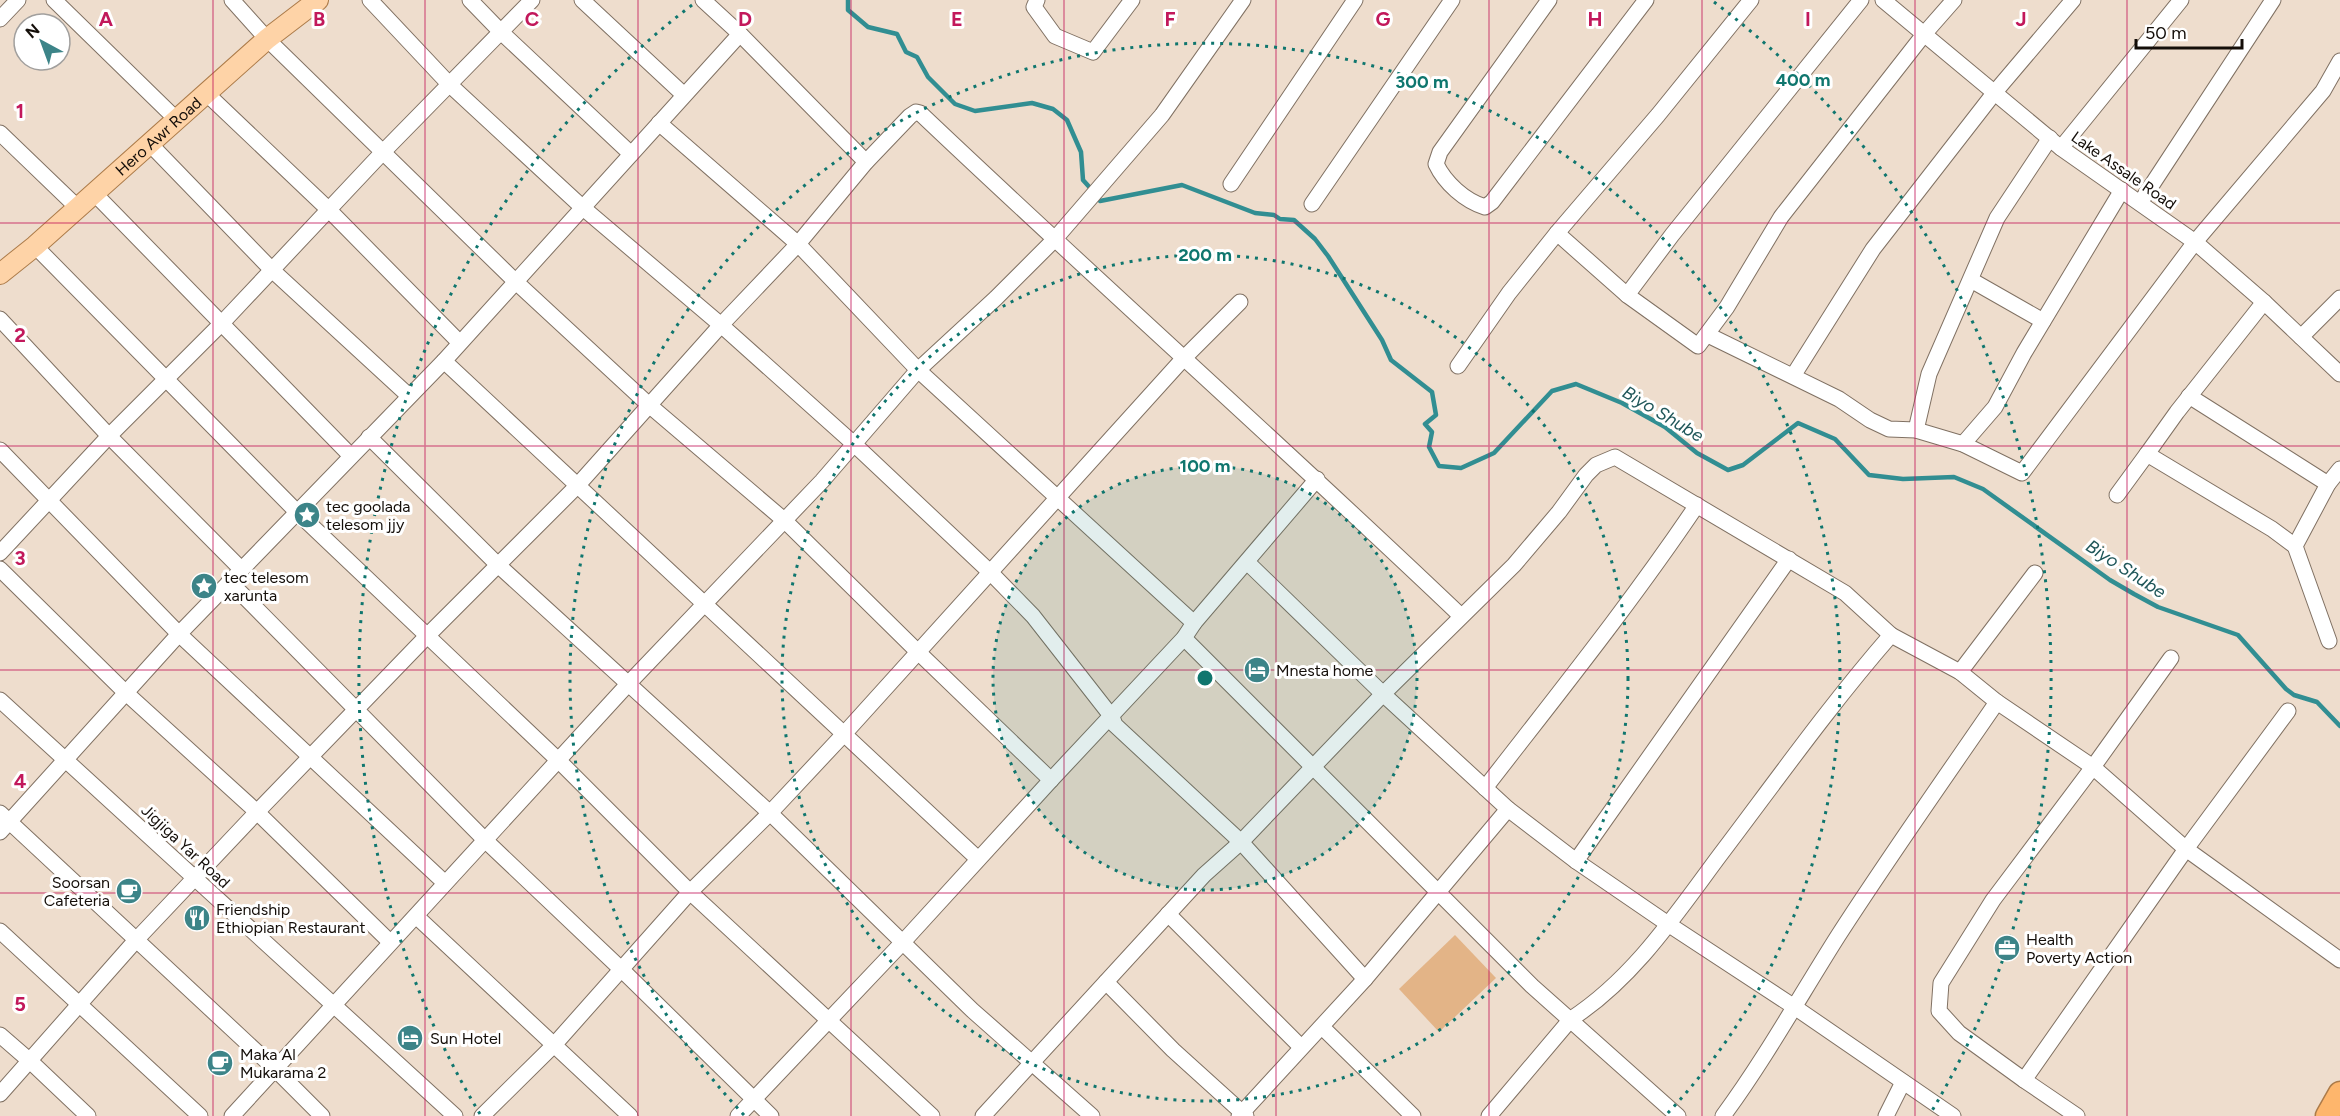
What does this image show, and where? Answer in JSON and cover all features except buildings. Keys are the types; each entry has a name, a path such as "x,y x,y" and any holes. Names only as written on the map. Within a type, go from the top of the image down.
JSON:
{"highway":[{"path":"2327,1116 2340,1094"}],"main road":[{"name":"Hero Awr Road","path":"0,274 35,246 267,39 318,0"}],"street":[{"path":"0,19 18,0"},
{"path":"54,0 176,118"},
{"path":"232,0 267,39 516,282 649,405 784,520 1051,780"},
{"path":"370,0 450,85 582,207 721,325 854,444 990,573 1033,616 1112,717 1115,724 1241,842 1365,979"},
{"path":"470,0 631,154"},
{"path":"0,553 109,436 222,323 382,153 531,0"},
{"path":"582,0 684,95"},
{"path":"703,0 740,34 866,162"},
{"path":"1036,0 1034,7 1055,36 1093,52 1132,0"},
{"path":"232,1116 390,942 486,842 629,683 706,604 854,444 918,370 996,298 1054,240 1162,115 1243,0"},
{"path":"1231,184 1355,0"},
{"path":"1312,204 1452,0"},
{"path":"1549,0 1440,152 1436,164 1443,177 1473,204 1485,207 1492,202 1646,0"},
{"path":"1458,366 1509,293 1557,233 1658,115 1751,0"},
{"path":"1627,295 1679,226 1861,0"},
{"name":"Lake Assale Road","path":"1883,0 2056,143 2195,242 2264,302 2340,374"},
{"path":"1557,233 1627,295 1698,345 1708,335 1781,217 1925,33 1954,0"},
{"path":"1793,376 1873,249 1995,92 2073,0"},
{"path":"1916,430 1929,374 1997,218 2056,143 2181,0"},
{"path":"2140,203 2273,0"},
{"path":"322,1116 137,939 3,822 66,759 229,581 444,361 740,34"},
{"path":"1708,335 1839,399 1870,420 1890,429 1916,430 1963,444 2022,473 2195,242 2323,91 2340,61"},
{"path":"2323,91 2340,90"},
{"path":"207,94 329,210 459,342"},
{"path":"0,1094 137,939 257,812 428,635 577,486 721,325 798,244 866,162 916,112 920,113 1183,359 1317,479 1461,616"},
{"path":"659,123 798,244 918,370 1194,623"},
{"path":"0,133 78,208"},
{"path":"149,143 272,270 409,396"},
{"path":"1963,444 1995,407 2043,321 2122,190"},
{"path":"94,193 351,456"},
{"path":"35,246 297,512 558,760 690,892 932,1116"},
{"path":"1971,280 2043,321"},
{"path":"2301,337 2340,298"},
{"path":"483,1116 554,1044 690,892 770,813 844,734 916,651 990,573 1183,359 1239,302"},
{"path":"2117,495 2189,396 2264,302"},
{"path":"0,319 109,436 241,569"},
{"path":"444,361 978,860"},
{"path":"2189,396 2328,484"},
{"path":"369,437 498,565 770,813 972,1010 1092,1116"},
{"path":"0,450 179,634 445,883"},
{"path":"2147,454 2272,529 2295,546 2329,641"},
{"path":"983,1116 1204,875 1241,842 1383,694 1514,565 1559,512 1586,475 1596,465 1615,457 1845,592 1891,635 1960,672 1997,702 2093,767 2186,849 2340,960"},
{"path":"2295,546 2328,484 2340,469"},
{"path":"738,1116 903,942 1184,638 1194,623 1317,479"},
{"path":"1485,788 1578,669 1697,505"},
{"path":"1576,861 1788,559"},
{"path":"1247,562 1383,694 1508,809 1576,861 1953,1116"},
{"path":"0,569 125,692 257,812 390,942"},
{"path":"1960,672 2035,573"},
{"path":"229,581 486,842 622,970 771,1116"},
{"path":"1489,1116 1571,1019 1627,975 1811,733 1891,635"},
{"path":"1184,638 1532,986 1678,1116"},
{"path":"2077,1116 1959,1033 1939,1011 1941,983 1993,900 2171,658"},
{"name":"Jigjiga Yar Road","path":"0,700 455,1116"},
{"path":"1723,1116 1755,1073 1793,1006 1862,899 1997,702"},
{"path":"2024,1080 2186,849 2288,711"},
{"path":"1106,982 1173,1050 1243,1115 1301,1047 1365,979 1508,809"},
{"path":"1168,914 1301,1047"},
{"path":"416,916 630,1116"},
{"path":"0,931 200,1116"},
{"path":"1322,1027 1413,1116"},
{"path":"0,1035 88,1116"},
{"path":"1886,1116 1903,1082"}],"shaded area":[{"path":"1455,935 1496,978 1439,1032 1399,989"}],"waterway":[{"name":"Biyo Shube","path":"848,0 848,10 868,27 897,34 906,52 917,57 928,77 955,104 975,111 1032,103 1053,109 1067,120 1081,152 1083,180 1092,190"},
{"name":"Biyo Shube","path":"1097,197 1100,201 1182,185 1255,213 1294,220 1315,239 1328,256 1382,340 1391,360 1432,392 1436,415 1425,424 1432,432 1429,447 1439,466 1461,468 1494,453 1552,391 1576,384 1622,403 1665,427 1697,453 1728,470 1743,465 1798,423 1835,439 1869,475 1903,479 1954,477 1983,489 2110,580 2134,594 2158,607 2238,635 2286,689 2294,695 2317,702 2340,726"}],"place":[{"name":"tec goolada telesom jjy","path":"307,515"},
{"name":"tec telesom xarunta","path":"204,586"},
{"name":"Mnesta home","path":"1257,670"},
{"name":"Soorsan Cafeteria","path":"129,891"},
{"name":"Friendship Ethiopian Restaurant","path":"197,918"},
{"name":"Health Poverty Action","path":"2007,948"},
{"name":"Sun Hotel","path":"410,1038"},
{"name":"Maka Al Mukarama 2","path":"220,1063"}]}
